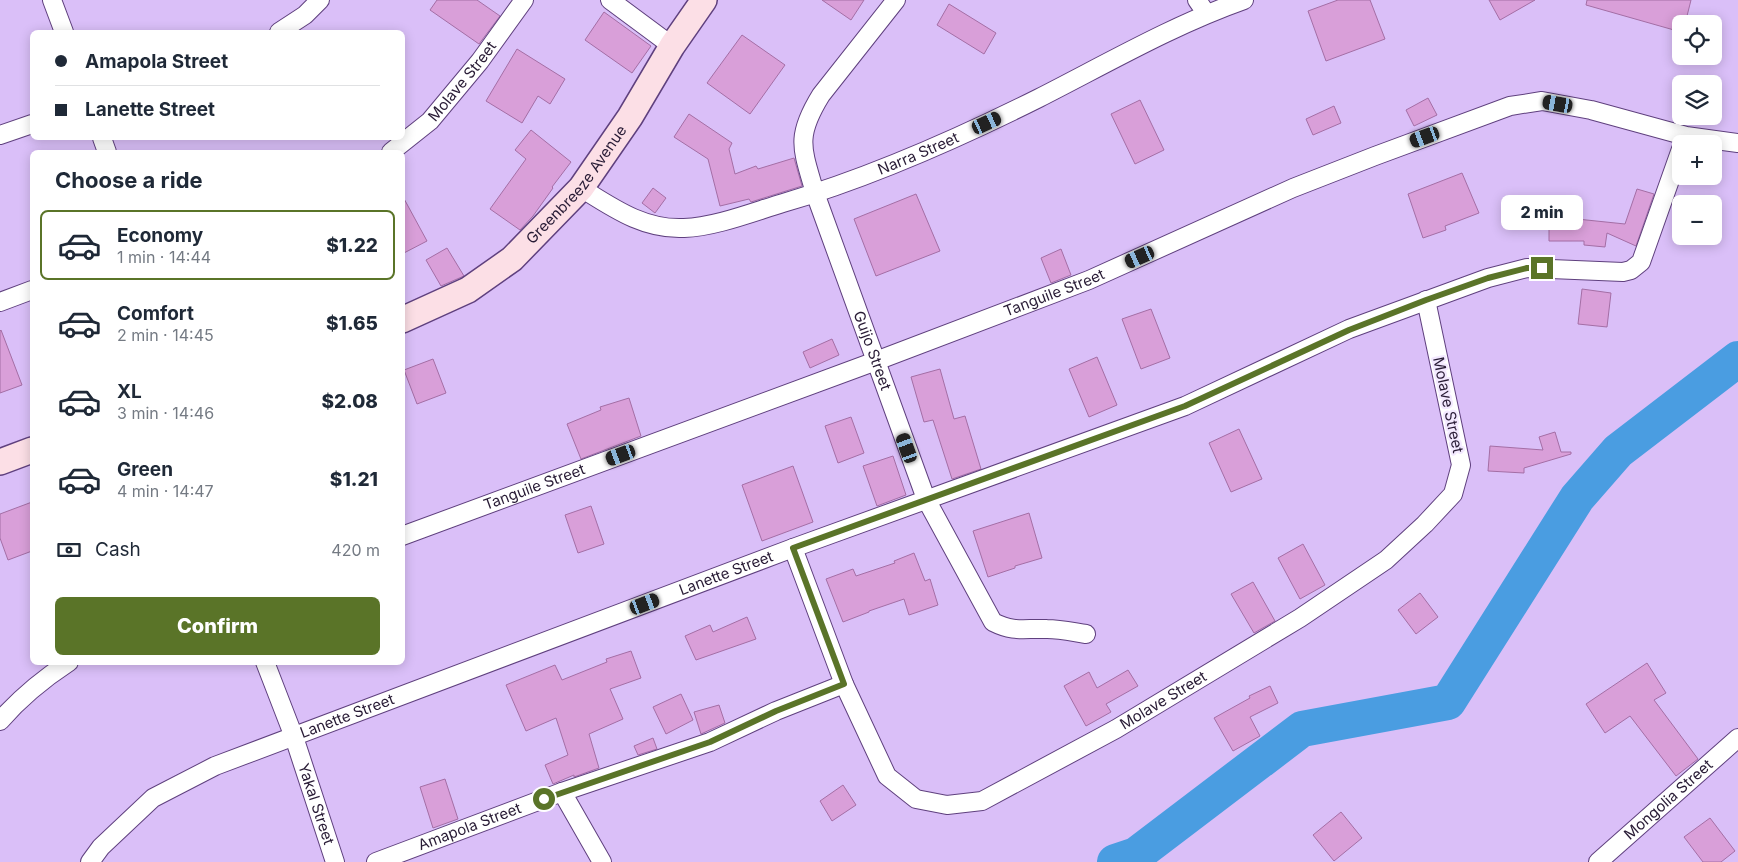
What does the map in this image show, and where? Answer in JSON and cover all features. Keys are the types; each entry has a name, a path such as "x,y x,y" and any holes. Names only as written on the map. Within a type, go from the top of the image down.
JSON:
{"street":[{"path":"52,0 63,30"},
{"path":"282,30 305,15 320,0"},
{"name":"Molave Street","path":"394,150 430,121 480,61 524,0"},
{"path":"610,0 672,46"},
{"name":"Greenbreeze Avenue","path":"405,319 468,290 512,258 581,188 630,117 672,46 704,0"},
{"name":"Guijo Street","path":"896,0 811,111 804,128 803,144 816,194 926,500 993,622 1013,629 1047,629 1086,634"},
{"name":"Narra Street","path":"581,188 621,213 648,225 684,228 721,222 816,194 920,154 1036,100 1202,7 1244,0"},
{"name":"Tanguile Street","path":"405,535 1090,280 1293,188 1510,106 1542,101 1591,110 1672,139"},
{"path":"0,135 30,125"},
{"name":"Tanguile Street","path":"1722,143 1738,143"},
{"name":"Lanette Street","path":"90,862 100,847 153,798 215,766 793,548 1185,406 1349,330 1426,300 1488,278 1527,268 1623,272 1631,270 1641,262 1672,174"},
{"path":"0,302 30,291"},
{"name":"Molave Street","path":"793,548 844,684 888,776 916,799 947,805 982,801 1116,729 1300,618 1386,560 1425,524 1453,494 1461,465 1426,300"},
{"path":"0,462 30,451"},
{"path":"0,721 14,705 41,681 65,665"},
{"name":"Yakal Street","path":"266,665 294,736 335,862"},
{"name":"Amapola Street","path":"376,862 562,792 710,742 776,711 844,684"},
{"name":"Mongolia Street","path":"1598,862 1738,738"},
{"path":"562,792 602,862"}],"building":[{"path":"437,0 477,0 500,16 479,44 430,10"},
{"path":"822,0 864,0 851,20"},
{"path":"1338,0 1370,0 1385,39 1326,61 1308,11"},
{"path":"1489,0 1535,0 1500,20"},
{"path":"1587,0 1691,0 1687,15 1672,15 1672,29 1586,5"},
{"path":"949,4 996,33 984,54 937,25"},
{"path":"604,12 651,46 632,73 585,40"},
{"path":"742,35 785,65 750,114 707,83"},
{"path":"517,49 565,79 550,104 538,96 522,123 486,101"},
{"path":"1428,98 1437,115 1414,126 1406,110"},
{"path":"1140,100 1164,150 1135,164 1111,114"},
{"path":"1334,106 1341,123 1313,135 1306,119"},
{"path":"689,114 732,143 729,149 735,174 756,166 758,169 794,158 802,186 751,202 749,199 720,206 708,159 674,137"},
{"path":"531,130 571,162 533,216 520,230 490,209 526,159 515,150"},
{"path":"1462,173 1479,213 1445,226 1446,230 1423,238 1408,194"},
{"path":"653,188 666,198 655,213 642,203"},
{"path":"1637,189 1654,194 1636,246 1607,233 1605,247 1584,245 1584,241 1549,241 1549,202 1577,202 1577,219 1625,224"},
{"path":"916,194 940,251 876,276 854,219"},
{"path":"405,201 427,241 405,252"},
{"path":"447,248 464,276 441,286 426,260"},
{"path":"1061,249 1071,275 1051,283 1041,258"},
{"path":"1582,289 1611,293 1607,327 1578,324"},
{"path":"1151,309 1170,358 1141,369 1122,319"},
{"path":"0,331 22,385 0,393"},
{"path":"832,339 839,355 810,368 803,352"},
{"path":"1097,357 1117,405 1089,417 1069,369"},
{"path":"433,359 446,393 417,404 405,370"},
{"path":"940,369 954,419 965,416 981,469 952,479 933,420 924,422 911,377"},
{"path":"629,398 641,436 581,459 567,424 601,410 600,407"},
{"path":"851,417 864,453 838,463 825,426"},
{"path":"1239,429 1262,479 1231,492 1209,443"},
{"path":"1555,432 1561,452 1571,452 1571,454 1524,468 1524,473 1488,471 1490,446 1543,450 1539,437"},
{"path":"893,456 906,495 877,506 863,466"},
{"path":"793,466 813,522 762,541 742,485"},
{"path":"30,503 30,552 8,560 0,538 0,514"},
{"path":"591,506 604,544 578,553 565,515"},
{"path":"1029,513 1042,558 988,577 973,531"},
{"path":"1303,544 1325,585 1300,599 1278,558"},
{"path":"914,553 925,581 930,579 938,605 909,615 904,599 843,622 826,579 853,569 856,576 895,563 894,561"},
{"path":"1253,582 1275,621 1254,633 1231,594"},
{"path":"1420,593 1438,617 1416,634 1398,610"},
{"path":"747,617 756,639 696,660 685,636 710,625 713,632"},
{"path":"631,651 641,678 610,689 623,719 589,734 599,768 574,777 574,775 553,784 545,765 568,755 556,718 526,731 506,685 555,665 562,680 607,662 606,659"},
{"path":"1647,663 1666,693 1654,700 1698,759 1676,776 1630,716 1605,733 1586,704"},
{"path":"1128,670 1138,686 1106,704 1111,712 1086,726 1064,686 1089,672 1097,688"},
{"path":"1270,686 1278,703 1250,717 1260,736 1233,751 1214,718 1250,698 1249,696"},
{"path":"681,694 693,720 666,734 653,707"},
{"path":"719,705 725,723 701,734 694,712"},
{"path":"653,738 657,749 638,755 634,746"},
{"path":"445,779 458,819 433,828 420,787"},
{"path":"843,785 856,805 832,821 820,801"},
{"path":"1341,812 1362,838 1334,861 1313,835"},
{"path":"1710,818 1735,851 1721,862 1703,862 1684,837"}],"waterway":[{"path":"1115,862 1136,855 1302,729 1448,702 1577,498 1618,451 1738,359"}],"route":[{"path":"544,799 710,742 776,711 844,684 793,548 1185,406 1349,330 1426,300 1488,278 1527,268 1542,268"}]}
